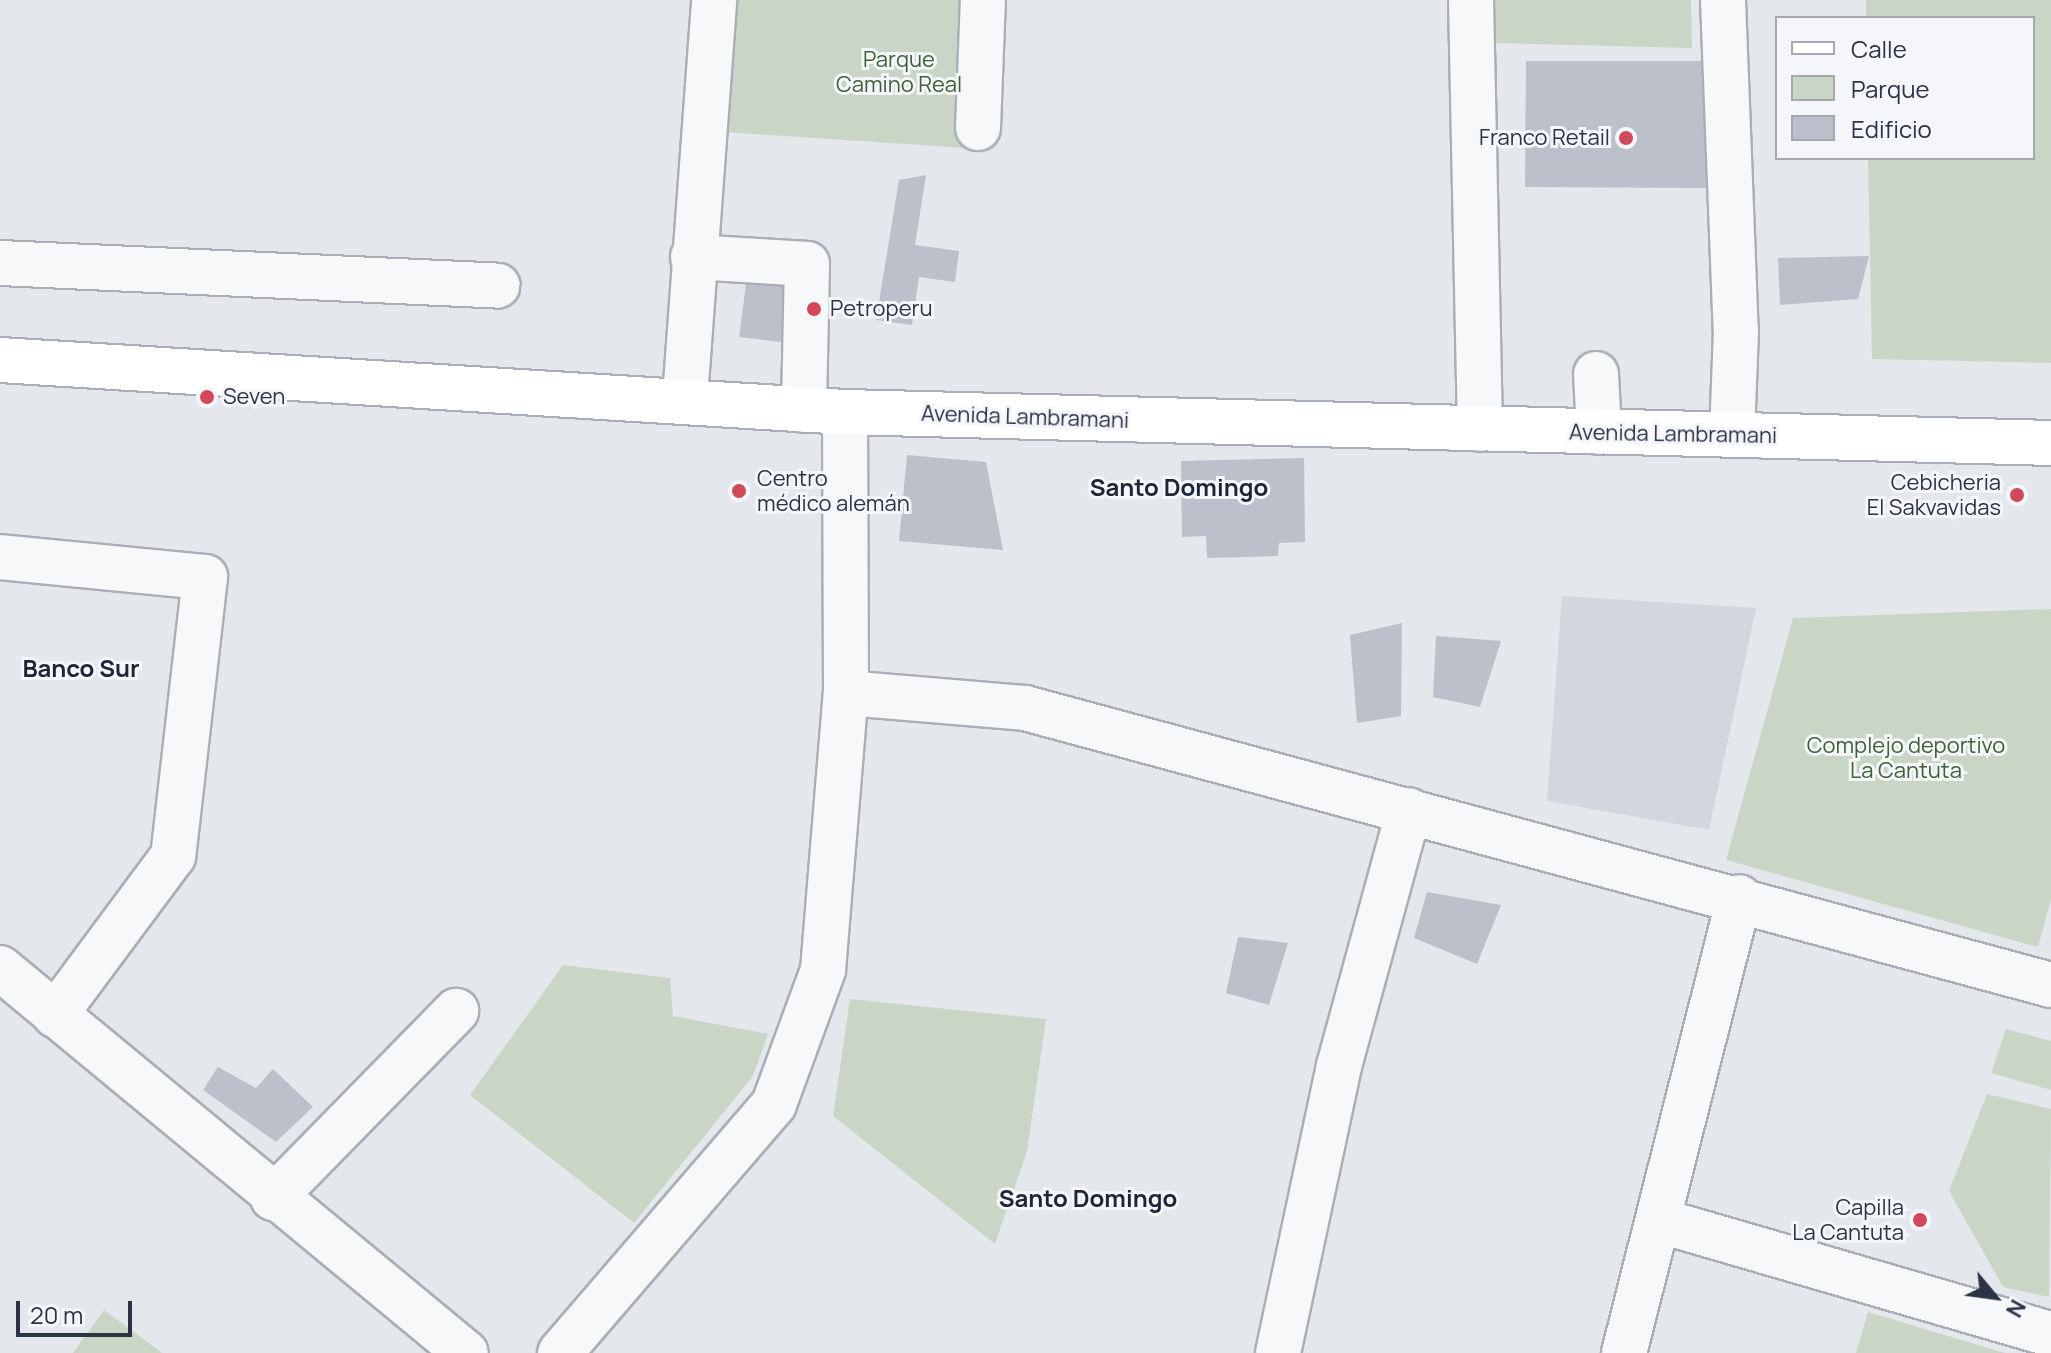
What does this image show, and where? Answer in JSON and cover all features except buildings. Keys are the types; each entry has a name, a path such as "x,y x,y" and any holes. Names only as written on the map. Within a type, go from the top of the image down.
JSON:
{"main road":[{"name":"Avenida Lambramani","path":"0,360 685,398 824,411 2051,443"}],"street":[{"path":"685,398 714,0"},
{"path":"978,128 983,0"},
{"path":"1471,0 1480,429"},
{"path":"1723,0 1736,331 1732,435"},
{"path":"560,1353 774,1104 823,970 846,693 824,411 807,264 693,257"},
{"path":"0,263 497,286"},
{"path":"1596,374 1599,432"},
{"path":"0,557 205,577 173,856 55,1015"},
{"path":"846,693 1025,708 1739,897 2051,985"},
{"path":"1278,1353 1339,1066 1409,810"},
{"path":"1624,1353 1661,1221 1739,897"},
{"path":"0,968 273,1198 466,1353"},
{"path":"273,1198 456,1011"},
{"path":"1661,1221 2051,1334"}],"shaded area":[{"path":"1562,596 1756,608 1709,830 1547,801"}],"green space":[{"name":"Parque Camino Real","path":"720,0 976,0 966,148 709,131"},
{"path":"1493,0 1691,0 1692,48 1495,43"},
{"path":"1866,0 2051,0 2051,363 1872,359 1868,160 2035,160 2035,16 1866,16"},
{"name":"Complejo deportivo La Cantuta","path":"2051,609 2051,899 2038,947 1726,860 1793,618"},
{"path":"563,965 670,978 673,1016 768,1034 753,1076 634,1223 470,1095"},
{"path":"850,999 1046,1019 1027,1151 995,1244 833,1116"},
{"path":"2006,1029 2051,1041 2051,1090 1991,1073"},
{"path":"1987,1094 2051,1109 2049,1297 2003,1287 1949,1191"},
{"path":"104,1310 162,1353 73,1353"},
{"path":"1868,1312 2005,1353 1856,1353"}],"place":[{"name":"Franco Retail","path":"1626,138"},
{"name":"Petroperu","path":"814,309"},
{"name":"Seven","path":"207,397"},
{"name":"Centro médico alemán","path":"739,491"},
{"name":"Cebicheria El Sakvavidas","path":"2017,495"},
{"name":"Capilla La Cantuta","path":"1920,1220"}],"district":[{"name":"Santo Domingo","path":"1179,487"},
{"name":"Banco Sur","path":"81,668"},
{"name":"Santo Domingo","path":"1088,1198"}]}
